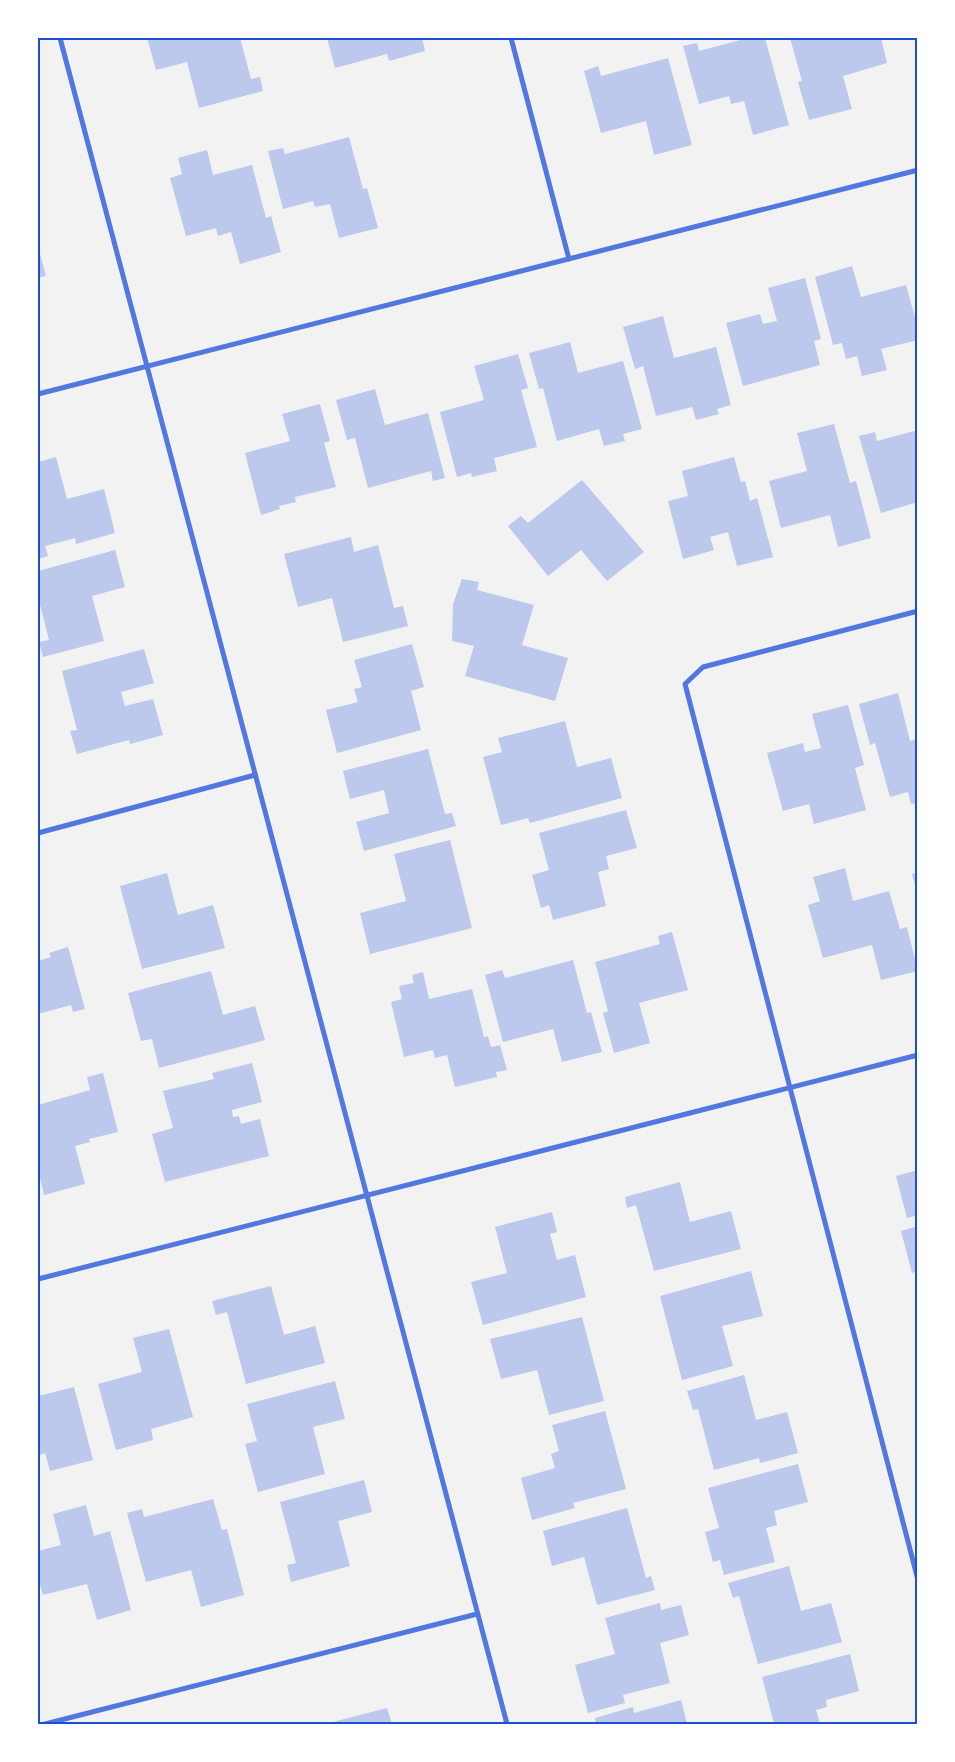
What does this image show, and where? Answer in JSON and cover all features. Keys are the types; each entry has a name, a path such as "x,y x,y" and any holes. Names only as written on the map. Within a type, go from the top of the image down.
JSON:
{"street":[{"path":"60,38 507,1724"},
{"path":"511,38 570,259"},
{"path":"38,394 918,170"},
{"path":"918,611 703,667 685,684 918,1580"},
{"path":"38,833 255,775"},
{"path":"38,1279 918,1055"},
{"path":"44,1724 477,1614"}],"building":[{"path":"147,38 240,38 251,79 260,77 263,91 199,108 187,62 156,70"},
{"path":"327,38 422,38 425,51 389,61 387,54 335,68"},
{"path":"748,38 765,38 789,125 753,135 744,101 731,104 729,96 699,104 683,46 697,43 699,51"},
{"path":"790,38 881,38 887,63 843,76 852,109 809,120 798,82 802,81"},
{"path":"668,58 692,145 654,155 646,121 601,133 584,71 598,66 601,76"},
{"path":"349,137 363,189 367,188 378,228 339,238 330,204 315,207 313,201 283,209 268,151 283,148 285,154"},
{"path":"207,150 213,175 252,165 266,218 271,216 281,252 240,264 231,232 218,236 216,228 186,236 170,178 182,174 178,158"},
{"path":"38,247 46,276 38,278"},
{"path":"852,266 861,297 906,285 918,328 918,340 881,349 887,370 862,376 857,356 846,359 842,343 833,345 815,277"},
{"path":"805,278 821,339 814,341 820,365 743,386 726,323 760,314 763,324 777,321 768,288"},
{"path":"663,316 674,358 716,347 731,405 717,409 719,414 696,420 692,407 656,416 643,366 635,369 623,327"},
{"path":"570,342 578,373 623,361 642,429 623,434 625,441 604,446 599,429 557,441 543,388 539,389 529,353"},
{"path":"518,354 528,388 521,390 537,447 494,458 497,471 472,477 471,473 457,477 440,412 484,400 474,366"},
{"path":"375,389 385,425 428,413 445,478 433,481 431,471 368,488 355,438 347,440 336,400"},
{"path":"320,404 330,441 324,443 336,487 295,497 296,502 279,506 280,509 261,515 245,453 290,441 282,414"},
{"path":"834,424 850,483 856,481 871,538 838,547 830,515 781,528 769,481 807,471 797,433"},
{"path":"918,430 918,502 881,513 859,436 875,432 877,441"},
{"path":"56,457 67,499 104,489 115,533 76,544 75,538 45,546 48,556 38,559 38,462"},
{"path":"734,457 741,482 745,481 750,501 757,498 773,557 737,566 728,532 710,537 714,550 683,559 668,501 688,496 682,471"},
{"path":"582,480 644,552 607,581 581,550 548,576 508,526 521,516 528,523"},
{"path":"351,537 354,552 378,545 394,608 403,606 408,626 343,642 332,598 298,607 284,554"},
{"path":"115,550 125,587 92,596 104,641 43,657 39,642 49,640 38,597 38,571"},
{"path":"462,579 479,582 477,590 534,605 522,645 568,658 555,701 465,676 474,646 452,641 453,604"},
{"path":"412,644 424,687 411,691 421,730 337,753 326,710 358,702 354,689 362,687 354,660"},
{"path":"144,649 154,683 121,692 125,706 153,699 163,735 130,744 129,740 77,754 70,731 77,730 62,671"},
{"path":"898,693 910,741 918,739 918,803 911,804 908,792 890,797 875,743 870,745 859,704"},
{"path":"848,705 864,765 855,768 866,810 814,824 809,804 783,811 767,753 803,743 805,752 821,748 812,714"},
{"path":"565,721 577,767 611,758 622,798 530,823 528,818 501,825 483,757 502,752 498,738"},
{"path":"428,749 445,814 452,813 456,826 364,851 356,822 389,813 384,790 350,799 343,771"},
{"path":"626,810 637,848 606,856 609,869 598,872 606,906 553,920 549,905 541,908 532,875 549,870 539,833"},
{"path":"450,840 472,928 370,954 360,913 406,901 394,854"},
{"path":"845,868 853,901 889,891 900,929 907,927 918,971 881,980 872,945 823,958 808,905 820,901 813,877"},
{"path":"918,872 918,892 917,892 912,874"},
{"path":"167,873 178,915 213,905 225,948 142,969 120,886"},
{"path":"672,932 688,990 639,1003 650,1043 614,1053 603,1013 608,1011 595,962 660,944 658,936"},
{"path":"68,947 85,1009 73,1012 71,1005 38,1014 38,961 51,957 49,953"},
{"path":"573,960 587,1013 591,1012 602,1052 562,1062 553,1029 503,1042 485,975 502,970 505,978"},
{"path":"211,971 223,1015 255,1006 265,1040 159,1068 152,1039 141,1041 128,993"},
{"path":"423,972 429,999 472,989 484,1037 488,1036 491,1047 500,1045 507,1070 496,1072 497,1077 455,1087 447,1055 435,1058 433,1050 404,1057 391,1002 402,999 399,986 414,983 412,975"},
{"path":"252,1063 262,1102 232,1110 233,1117 239,1116 241,1124 260,1119 269,1156 165,1182 152,1134 173,1128 163,1091 214,1079 212,1073"},
{"path":"103,1073 118,1132 89,1139 90,1142 75,1146 85,1184 44,1195 38,1169 38,1105 90,1090 87,1077"},
{"path":"918,1170 918,1215 907,1218 896,1176"},
{"path":"680,1182 690,1222 731,1211 741,1249 654,1271 636,1205 627,1208 625,1197"},
{"path":"552,1212 557,1232 550,1234 557,1260 575,1255 586,1297 483,1325 471,1282 507,1273 495,1227"},
{"path":"918,1226 918,1271 912,1273 901,1231"},
{"path":"751,1271 763,1316 722,1326 733,1366 682,1380 660,1296"},
{"path":"271,1286 284,1335 315,1326 325,1363 246,1384 227,1312 216,1315 212,1301"},
{"path":"582,1317 604,1401 549,1415 537,1370 501,1379 490,1339"},
{"path":"169,1329 193,1417 151,1429 153,1440 116,1450 98,1384 142,1372 133,1338"},
{"path":"744,1375 756,1420 787,1412 798,1453 760,1463 759,1458 714,1470 698,1409 693,1410 687,1391"},
{"path":"335,1381 345,1419 313,1427 325,1474 258,1492 245,1444 257,1441 247,1404"},
{"path":"74,1387 93,1460 50,1471 45,1453 38,1456 38,1396"},
{"path":"605,1411 626,1489 573,1503 575,1508 532,1520 521,1478 555,1468 551,1454 559,1451 552,1425"},
{"path":"798,1464 808,1502 774,1511 777,1525 766,1528 775,1562 724,1575 720,1560 713,1562 705,1532 719,1528 708,1488"},
{"path":"364,1480 372,1512 338,1521 350,1566 291,1582 287,1565 296,1563 280,1502"},
{"path":"213,1499 222,1530 227,1529 244,1595 201,1607 191,1570 146,1582 127,1513 142,1509 144,1517"},
{"path":"86,1505 94,1536 110,1531 131,1610 97,1620 87,1584 43,1595 38,1577 38,1551 61,1545 53,1514"},
{"path":"627,1508 646,1578 651,1576 655,1590 597,1605 584,1557 552,1566 543,1531"},
{"path":"789,1566 801,1611 831,1603 842,1642 758,1664 739,1596 733,1598 728,1583"},
{"path":"660,1603 661,1610 681,1605 689,1635 660,1643 670,1683 623,1695 625,1703 588,1713 575,1665 615,1654 605,1618"},
{"path":"850,1654 859,1691 826,1700 827,1707 816,1710 820,1724 774,1724 762,1677"},
{"path":"681,1700 687,1724 596,1724 595,1718 633,1707 634,1713"},
{"path":"387,1708 392,1724 333,1724 333,1722"}]}
